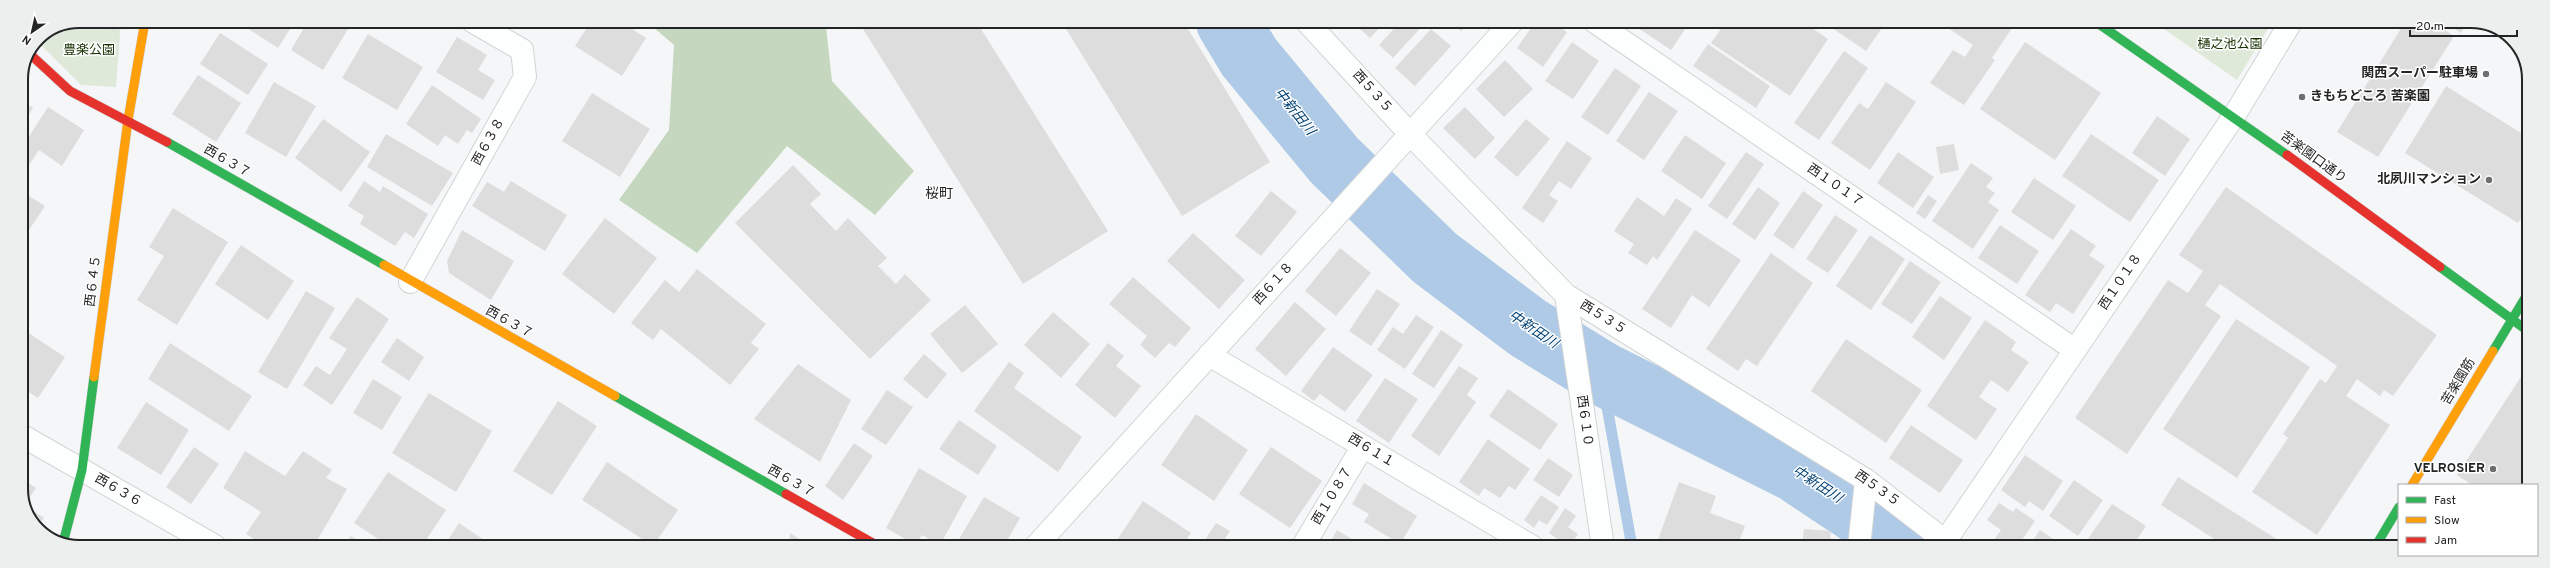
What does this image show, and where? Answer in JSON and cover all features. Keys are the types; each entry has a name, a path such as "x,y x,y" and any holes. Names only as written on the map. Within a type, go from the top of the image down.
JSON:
{"street":[{"name":"西６４５","path":"64,537 82,470 128,120 144,28"},
{"name":"西６３８","path":"410,282 525,77 522,50 484,28"},
{"name":"西５３５","path":"1313,28 1411,135 1566,295 1866,480 1946,540"},
{"name":"西６１８","path":"1041,540 1507,28"},
{"name":"西１０１７","path":"1604,28 2075,350"},
{"name":"苦楽園口通り","path":"2105,28 2234,116 2522,327"},
{"name":"西１０１８","path":"1952,540 2075,350 2234,116 2287,28"},
{"name":"西６３７","path":"33,57 70,91 128,120 410,282 867,540"},
{"name":"西６１０","path":"1566,295 1602,540"},
{"name":"苦楽園筋","path":"2413,484 2522,303"},
{"name":"西６１１","path":"1209,355 1521,540"},
{"name":"西６３６","path":"28,439 204,540"},
{"name":"西１０８７","path":"1307,540 1363,446"},
{"path":"1860,540 1866,480"},
{"path":"2379,540 2398,509"}],"green space":[{"name":"豊楽公園","path":"120,28 116,87 81,85 48,52 52,52 52,36 69,29"},
{"path":"654,28 826,28 832,81 914,171 875,215 787,146 697,253 619,200 669,130 674,45"},
{"name":"樋之池公園","path":"2163,28 2268,28 2237,80"}],"building":[{"path":"247,28 291,28 278,48"},
{"path":"304,28 349,28 323,70 291,50"},
{"path":"584,28 631,28 646,38 622,76 575,46 586,29"},
{"path":"862,28 980,28 1108,231 1023,284"},
{"path":"1065,28 1187,28 1270,162 1182,216"},
{"path":"1359,28 1379,28 1370,38"},
{"path":"1395,28 1420,28 1393,58 1379,45"},
{"path":"1531,28 1561,28 1567,32 1543,67 1517,48"},
{"path":"1638,28 1686,28 1671,50"},
{"path":"1722,28 1812,28 1828,39 1790,96 1711,43"},
{"path":"1832,28 1882,28 1866,51"},
{"path":"1948,28 2012,28 1992,58 1995,60 1964,105 1930,83 1953,50 1965,57 1973,45"},
{"path":"2401,28 2442,28 2454,36 2378,157 2337,132"},
{"path":"2453,28 2464,28 2461,33"},
{"path":"1431,29 1451,46 1415,86 1395,68"},
{"path":"220,33 268,64 248,95 200,64"},
{"path":"368,34 423,67 397,110 342,78"},
{"path":"457,37 487,55 478,70 495,80 483,100 436,72"},
{"path":"1572,42 1599,61 1573,99 1545,81"},
{"path":"2025,42 2101,93 2055,160 1980,109"},
{"path":"1708,44 1770,86 1756,108 1693,66"},
{"path":"1844,51 1868,68 1819,140 1794,123"},
{"path":"1505,60 1533,89 1504,117 1476,89"},
{"path":"1615,68 1641,86 1608,135 1581,117"},
{"path":"198,75 241,103 216,142 172,114"},
{"path":"274,82 316,106 286,157 245,133"},
{"path":"1886,82 1916,102 1870,170 1831,143 1859,103 1868,109"},
{"path":"432,85 481,119 472,133 467,130 458,144 445,135 438,146 406,124"},
{"name":"北夙川マンション","path":"2446,86 2522,134 2522,217 2518,223 2405,153"},
{"path":"1649,92 1678,111 1644,160 1616,141"},
{"path":"592,93 650,129 620,177 562,141"},
{"path":"28,105 33,108 28,116"},
{"path":"48,107 84,130 62,166 39,150 28,166 28,138"},
{"path":"1465,107 1495,138 1475,159 1443,128"},
{"path":"2157,116 2190,139 2165,176 2132,153"},
{"path":"323,119 370,152 341,192 295,158"},
{"path":"1526,119 1550,139 1517,177 1494,157"},
{"path":"386,134 453,173 432,206 367,167"},
{"path":"2091,134 2159,180 2130,222 2062,176"},
{"path":"1685,135 1726,163 1702,199 1661,171"},
{"path":"1567,141 1592,158 1571,189 1559,181 1549,195 1558,201 1543,223 1522,208"},
{"path":"1954,144 1959,170 1940,174 1936,147"},
{"path":"1746,152 1764,164 1727,219 1708,206"},
{"path":"1898,152 1934,177 1913,208 1877,183"},
{"path":"1971,163 1993,178 1986,187 1995,193 1988,202 1999,210 1973,249 1932,221"},
{"path":"793,165 821,194 810,204 836,231 848,218 887,258 878,266 896,284 905,274 931,300 870,359 735,223"},
{"path":"2034,178 2076,206 2053,240 2011,212"},
{"path":"364,181 380,192 383,186 428,214 414,238 405,232 395,246 360,224 364,216 348,206"},
{"path":"511,181 567,215 545,251 472,206 487,182 504,192"},
{"path":"1758,187 1780,203 1755,240 1732,224"},
{"path":"2226,187 2437,335 2393,396 2384,390 2380,396 2357,379 2346,396 2390,425 2317,535 2252,492 2288,438 2283,434 2320,379 2326,383 2337,366 2220,284 2205,305 2221,316 2127,454 2075,418 2168,280 2188,293 2203,271 2179,255"},
{"path":"1271,191 1297,212 1261,256 1235,236"},
{"path":"1803,191 1823,205 1793,249 1773,235"},
{"path":"28,195 45,206 28,232"},
{"path":"1928,195 1937,201 1925,219 1916,213"},
{"path":"1637,197 1664,216 1676,198 1692,209 1657,260 1653,256 1647,265 1628,253 1634,244 1614,231"},
{"path":"173,208 228,242 177,325 137,300 164,256 149,247"},
{"path":"1835,215 1858,230 1828,273 1806,259"},
{"path":"605,218 657,258 614,314 562,274"},
{"path":"2000,225 2039,251 2017,284 1978,258"},
{"path":"2071,229 2096,246 2089,255 2105,266 2073,314 2056,303 2050,312 2025,295"},
{"path":"462,230 514,261 491,300 449,273 447,261"},
{"path":"1695,230 1741,260 1709,307 1692,295 1671,328 1642,309"},
{"path":"1193,233 1245,280 1219,309 1167,261"},
{"path":"1870,235 1905,259 1871,310 1836,286"},
{"path":"241,245 294,281 268,320 215,284"},
{"path":"1340,248 1371,273 1336,316 1305,291"},
{"path":"1771,253 1813,283 1757,366 1746,359 1738,371 1706,349"},
{"path":"1910,261 1941,282 1912,324 1881,304"},
{"path":"697,269 766,324 751,343 759,349 730,385 661,329 653,340 631,323 665,280 679,292"},
{"path":"1133,277 1191,328 1175,347 1169,343 1155,358 1140,345 1147,336 1109,304"},
{"path":"1377,289 1400,304 1371,346 1349,331"},
{"path":"306,291 335,308 287,389 258,372"},
{"path":"1940,296 1972,318 1944,360 1912,337"},
{"path":"357,297 389,319 332,405 303,385 316,366 330,375 347,349 329,338"},
{"path":"1295,302 1326,329 1286,376 1255,349"},
{"path":"965,305 998,344 962,373 930,334"},
{"path":"1053,312 1090,344 1061,378 1024,345"},
{"path":"1416,315 1434,327 1405,369 1377,350 1393,327 1403,334"},
{"path":"2236,319 2310,367 2237,478 2163,429"},
{"path":"1985,320 2016,342 2011,350 2029,362 2008,392 1991,380 1979,397 1997,409 1976,440 1927,406"},
{"path":"1441,330 1463,345 1434,388 1412,374"},
{"path":"28,333 65,357 38,398 28,392"},
{"path":"397,338 424,357 409,381 381,362"},
{"path":"1846,339 1922,390 1886,443 1811,391"},
{"path":"170,343 252,396 229,431 148,379"},
{"path":"1108,343 1124,356 1116,366 1141,386 1115,418 1075,385"},
{"path":"1333,347 1373,375 1345,412 1320,394 1314,401 1301,391"},
{"path":"924,354 947,374 927,399 903,379"},
{"path":"1009,362 1024,373 1014,388 1082,437 1058,472 974,411"},
{"path":"798,364 851,400 820,462 754,419"},
{"path":"1459,366 1478,378 1467,395 1476,402 1439,456 1411,436"},
{"path":"2522,375 2522,484 2470,484 2457,475"},
{"path":"1385,378 1418,399 1389,443 1356,421"},
{"path":"373,379 402,397 382,430 353,413"},
{"path":"1508,389 1558,424 1540,450 1489,416"},
{"path":"887,390 913,407 886,445 861,429"},
{"path":"429,393 492,431 456,492 392,453"},
{"path":"558,401 597,426 552,495 513,471"},
{"path":"146,402 189,430 161,475 117,448"},
{"path":"1196,414 1248,450 1214,501 1161,465"},
{"path":"959,420 997,446 978,475 939,449"},
{"path":"1911,425 1963,460 1940,493 1889,458"},
{"path":"1488,439 1530,469 1515,490 1509,486 1500,498 1484,488 1479,496 1459,482"},
{"path":"854,443 873,456 843,500 825,486"},
{"path":"194,447 219,464 191,504 166,487"},
{"path":"1271,447 1322,481 1290,528 1239,494"},
{"path":"245,451 285,476 303,451 332,470 326,478 347,489 317,540 256,540 246,534 261,512 223,488"},
{"path":"2025,455 2063,481 2043,511 2029,501 2025,507 2001,490"},
{"path":"1548,458 1573,475 1559,497 1533,480"},
{"path":"607,462 678,510 657,540 644,540 582,500"},
{"path":"919,468 967,496 943,540 931,540 922,535 919,540 907,540 886,528"},
{"path":"388,472 446,510 426,540 380,540 354,523"},
{"path":"2178,477 2278,540 2216,540 2161,505"},
{"path":"2074,480 2103,500 2078,536 2049,516"},
{"path":"1679,482 1716,496 1710,513 1745,526 1740,540 1658,540"},
{"path":"28,483 36,488 29,498"},
{"path":"1364,483 1417,516 1402,540 1393,540 1364,522 1369,514 1352,504"},
{"path":"1541,495 1559,507 1547,525 1539,520 1534,528 1524,520"},
{"path":"984,497 1020,518 1007,540 959,539"},
{"path":"1143,501 1191,533 1186,540 1117,540"},
{"path":"1999,503 2013,512 2016,508 2035,521 2022,540 1994,540 2001,530 1987,520"},
{"path":"2112,504 2146,526 2137,540 2088,539"},
{"path":"1565,508 1576,516 1568,527 1578,534 1574,540 1559,540 1549,533"},
{"path":"34,511 44,518 41,523"},
{"path":"459,523 484,540 448,540"},
{"path":"1216,523 1230,531 1224,540 1205,540"},
{"path":"1804,529 1831,531 1830,540 1803,540"},
{"path":"1337,530 1353,540 1331,540"},
{"path":"2040,530 2055,540 2033,540"},
{"path":"790,533 801,540 789,540"},
{"path":"351,536 357,540 348,540"}],"waterway":[{"name":"中新田川","path":"1232,28 1249,57 1334,160 1435,258 1528,328 1601,373 1795,470 1900,540"},
{"path":"1601,373 1631,540"}],"traffic: fast":[{"path":"2105,28 2287,155"},
{"path":"167,142 384,265"},
{"path":"2440,267 2522,327"},
{"path":"2493,351 2522,303"},
{"path":"64,537 82,470 94,377"},
{"path":"615,396 786,494"},
{"path":"2379,540 2398,509"}],"traffic: slow":[{"path":"94,377 128,120 144,28"},
{"path":"384,265 615,396"},
{"path":"2413,484 2493,351"}],"traffic: jam":[{"path":"33,57 70,91 167,142"},
{"path":"2287,155 2440,267"},
{"path":"786,494 867,540"}],"place":[{"name":"関西スーパー駐車場","path":"2486,74"},
{"name":"きもちどころ 苦楽園","path":"2302,97"},
{"name":"北夙川マンション","path":"2489,180"},
{"name":"VELROSIER","path":"2493,469"}],"district":[{"name":"桜町","path":"939,194"}]}
